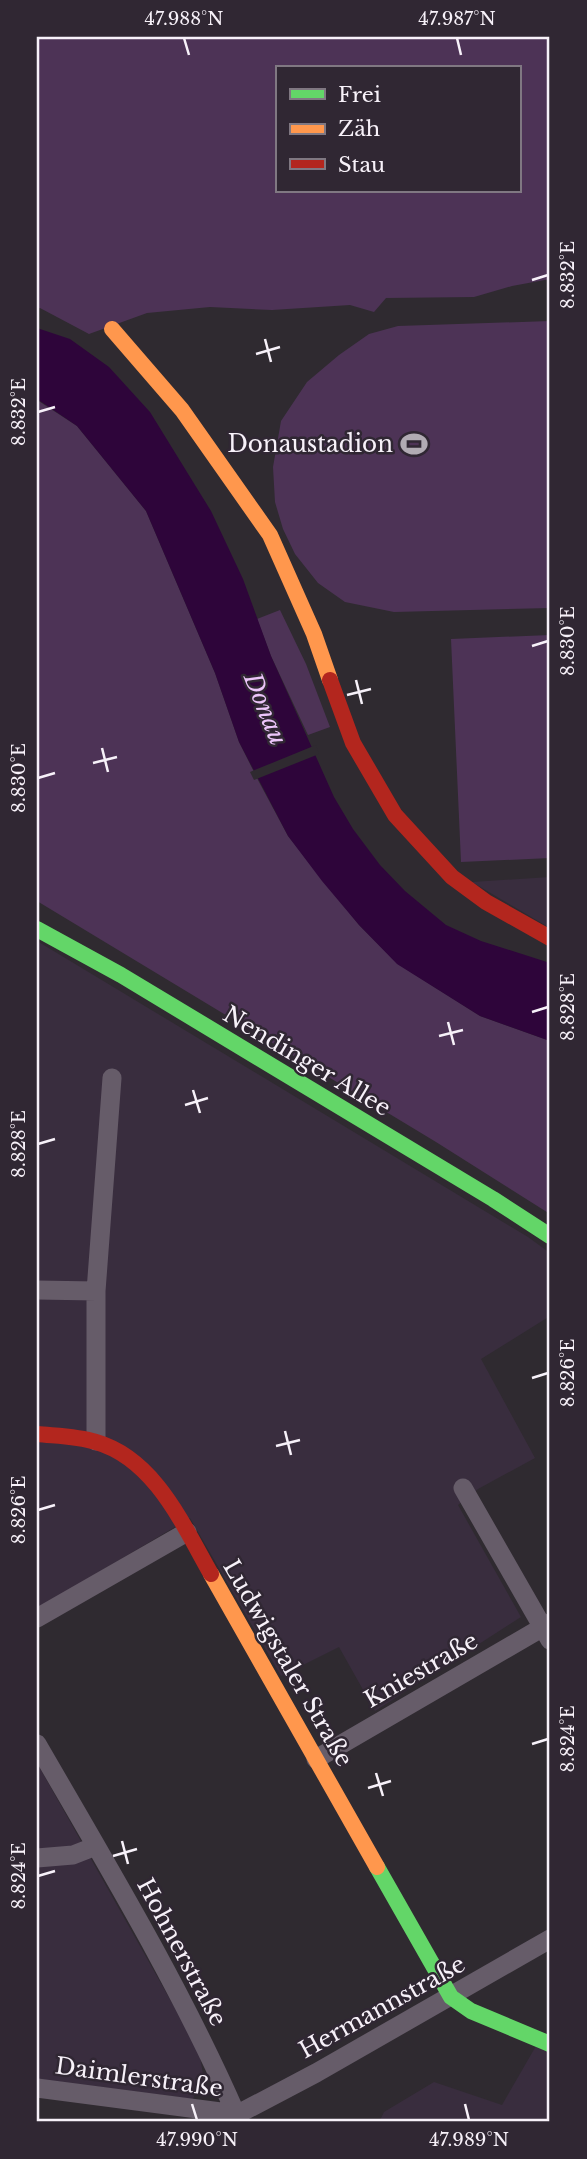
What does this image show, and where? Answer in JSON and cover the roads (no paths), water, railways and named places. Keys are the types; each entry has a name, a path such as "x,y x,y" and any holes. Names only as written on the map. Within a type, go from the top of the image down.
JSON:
{"street":[{"path":"112,329 182,410 270,535 314,634 353,743 395,815 453,877 486,902 550,938"},
{"name":"Nendinger Allee","path":"37,929 121,975 550,1236"},
{"path":"37,945 64,944"},
{"path":"96,1441 96,1291 112,1078"},
{"path":"37,1290 96,1291"},
{"name":"Ludwigstaler Straße","path":"37,1434 96,1441 117,1449 144,1471 169,1502 187,1532 451,1997 471,2011 550,2044"},
{"path":"463,1488 548,1630"},
{"path":"37,1618 187,1532"},
{"name":"Kniestraße","path":"316,1759 548,1630"},
{"name":"Hohnerstraße","path":"37,1744 209,2052 229,2118"},
{"path":"37,1858 73,1855 96,1846"},
{"name":"Hermannstraße","path":"229,2118 316,2073 550,1939"},
{"name":"Daimlerstraße","path":"37,2088 229,2118"}],"water":[{"name":"Donau","path":"37,328 70,339 109,367 150,412 211,511 243,579 271,656 334,797 353,829 380,865 405,891 446,925 481,941 550,963 550,1041 480,1016 397,964 359,925 288,836 239,742 215,673 146,511 77,426 37,399"}],"place":[{"name":"Donaustadion","path":"414,444"}]}
